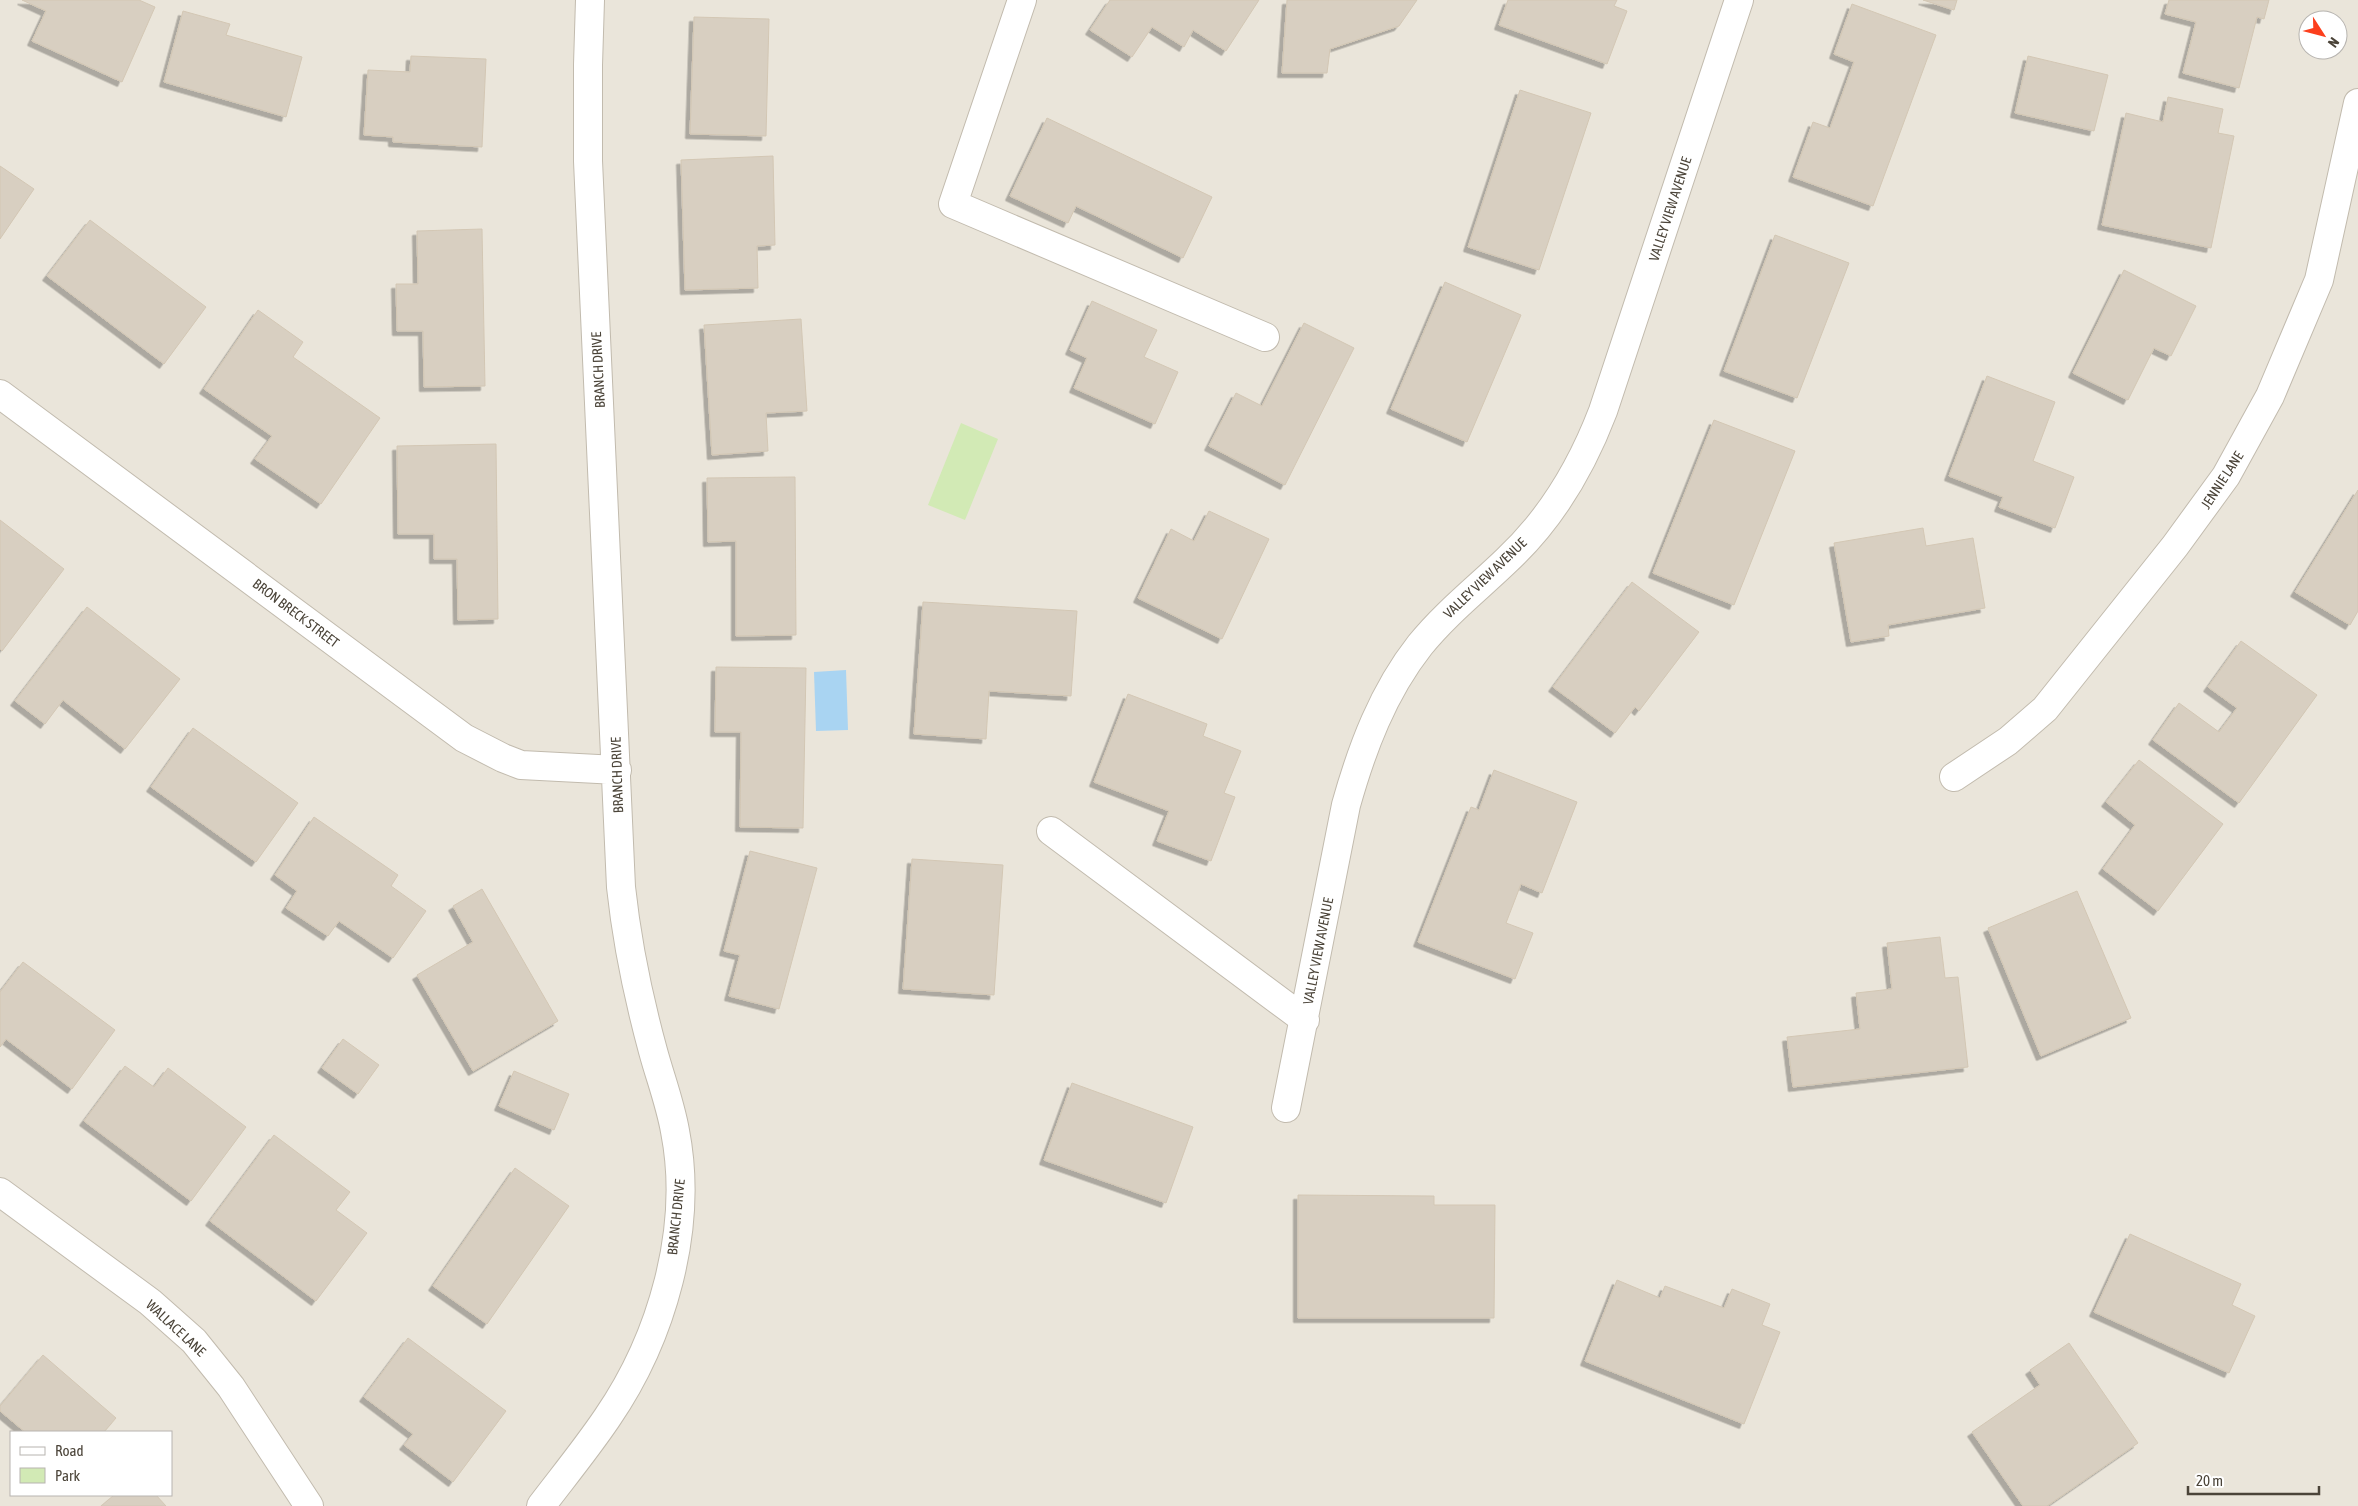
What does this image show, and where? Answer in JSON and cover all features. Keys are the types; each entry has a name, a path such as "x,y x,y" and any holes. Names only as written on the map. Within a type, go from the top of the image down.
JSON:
{"street":[{"name":"BRANCH DRIVE","path":"541,1506 607,1418 630,1381 648,1343 661,1308 669,1275 680,1204 680,1166 675,1130 645,1020 626,928 621,887 588,161 590,0"},
{"path":"1022,0 953,204 1265,337"},
{"name":"VALLEY VIEW AVENUE","path":"1286,1108 1305,1020 1346,805 1359,760 1376,716 1398,677 1443,618 1509,559 1534,532 1556,502 1591,444 1739,0"},
{"name":"JENNIE LANE","path":"1954,778 2014,737 2045,709 2175,546 2226,476 2270,396 2319,280 2358,103"},
{"name":"BRON BRECK STREET","path":"0,394 464,738 502,758 522,765 616,770"},
{"path":"1051,831 1305,1020"},
{"name":"WALLACE LANE","path":"0,1192 150,1302 194,1342 231,1387 309,1506"}],"shaded area":[{"path":"0,0 2358,0 2358,1506 0,1506"}],"green space":[{"path":"961,423 998,439 965,520 928,505"}],"water":[{"path":"846,670 848,730 816,731 814,672"}],"building":[{"path":"22,0 139,0 155,7 122,82 32,41 46,11"},
{"path":"1110,0 1259,0 1226,51 1193,30 1184,47 1152,27 1132,57 1090,30"},
{"path":"1287,0 1417,0 1399,26 1330,49 1327,73 1282,73"},
{"path":"1508,0 1617,0 1614,6 1627,11 1607,64 1499,25"},
{"path":"1923,0 1957,0 1954,10"},
{"path":"2169,0 2269,0 2264,19 2257,17 2239,88 2183,73 2196,22 2165,14"},
{"path":"1852,4 1936,35 1873,206 1793,177 1813,122 1830,128 1854,62 1834,54"},
{"path":"183,11 230,24 226,35 302,57 286,117 164,82"},
{"path":"694,17 769,19 766,136 690,134"},
{"path":"411,56 486,59 482,147 393,142 393,137 364,135 368,70 410,72"},
{"path":"2028,56 2108,75 2094,131 2015,113"},
{"path":"1520,90 1591,113 1539,270 1468,247"},
{"path":"2168,97 2223,109 2218,133 2234,136 2211,248 2102,225 2126,113 2163,122"},
{"path":"1047,118 1212,197 1183,258 1076,206 1068,223 1010,196"},
{"path":"773,156 775,245 757,246 758,288 685,290 681,160"},
{"path":"0,166 34,189 0,239"},
{"path":"90,220 206,307 164,364 47,276"},
{"path":"482,229 485,386 424,387 423,331 397,331 396,284 418,284 417,231"},
{"path":"1775,235 1849,263 1797,398 1724,371"},
{"path":"2124,270 2196,306 2171,356 2154,348 2128,400 2073,373"},
{"path":"1445,282 1521,315 1467,442 1391,409"},
{"path":"1092,301 1157,330 1144,357 1178,372 1155,424 1074,388 1087,358 1070,350"},
{"path":"258,310 303,342 293,357 380,418 321,504 255,459 272,436 204,389"},
{"path":"801,319 807,411 766,413 768,451 712,455 704,325"},
{"path":"1304,323 1354,348 1285,485 1209,446 1236,393 1262,406"},
{"path":"1987,376 2055,402 2033,461 2074,477 2055,528 1999,507 2003,497 1949,476"},
{"path":"1714,420 1795,451 1734,605 1653,573"},
{"path":"496,444 498,619 458,620 457,559 434,559 434,534 398,534 397,446"},
{"path":"795,477 796,635 736,636 736,541 708,542 707,478"},
{"path":"2358,490 2358,611 2350,625 2295,592"},
{"path":"1209,511 1269,539 1222,639 1138,598 1171,529 1194,541"},
{"path":"0,520 64,569 2,651 0,649"},
{"path":"1923,528 1926,546 1973,538 1985,608 1888,625 1889,636 1851,642 1834,543"},
{"path":"1632,582 1699,632 1639,711 1635,707 1615,733 1553,687"},
{"path":"923,602 1077,611 1071,696 989,691 986,739 914,734"},
{"path":"87,607 180,679 125,749 63,700 45,724 15,701"},
{"path":"2241,641 2317,695 2239,803 2153,740 2179,703 2219,732 2237,708 2208,687"},
{"path":"716,667 806,668 803,828 740,827 741,732 715,732"},
{"path":"1128,694 1207,724 1203,736 1241,751 1224,793 1235,797 1211,861 1157,841 1169,811 1094,782"},
{"path":"193,728 298,803 256,862 151,787"},
{"path":"2139,760 2223,824 2158,911 2103,869 2135,825 2106,802"},
{"path":"1494,770 1577,802 1542,893 1521,884 1506,923 1533,933 1515,979 1418,942 1471,807 1479,810"},
{"path":"314,817 398,875 391,886 426,911 393,958 339,921 328,936 286,908 297,891 275,875"},
{"path":"750,851 817,868 779,1009 729,996 740,955 724,951"},
{"path":"912,859 1003,865 994,995 903,989"},
{"path":"482,889 558,1021 473,1071 417,975 473,942 453,906"},
{"path":"2077,891 2131,1018 2041,1056 1988,928"},
{"path":"1940,937 1945,978 1958,977 1968,1067 1793,1087 1787,1037 1860,1029 1856,993 1892,989 1887,943"},
{"path":"23,962 115,1030 72,1089 6,1039 0,1047 0,992"},
{"path":"343,1039 379,1065 358,1094 322,1068"},
{"path":"125,1066 154,1087 168,1068 246,1127 191,1201 84,1121"},
{"path":"514,1071 569,1094 554,1130 499,1106"},
{"path":"1072,1083 1193,1127 1166,1203 1044,1160"},
{"path":"274,1135 350,1192 336,1210 367,1233 316,1301 210,1221"},
{"path":"515,1168 569,1206 487,1324 433,1286"},
{"path":"1298,1195 1434,1196 1434,1205 1495,1205 1494,1318 1298,1318"},
{"path":"2130,1234 2241,1284 2232,1305 2255,1316 2229,1373 2094,1312"},
{"path":"1617,1280 1660,1298 1665,1286 1724,1308 1732,1289 1770,1304 1762,1325 1780,1332 1744,1424 1585,1361"},
{"path":"408,1338 506,1411 453,1482 404,1445 413,1434 364,1397"},
{"path":"2069,1343 2138,1443 2047,1506 2023,1506 1972,1432 2040,1385 2030,1370"},
{"path":"43,1355 116,1418 105,1431 24,1431 0,1411 0,1406"},
{"path":"113,1496 157,1496 166,1506 101,1506"}]}
